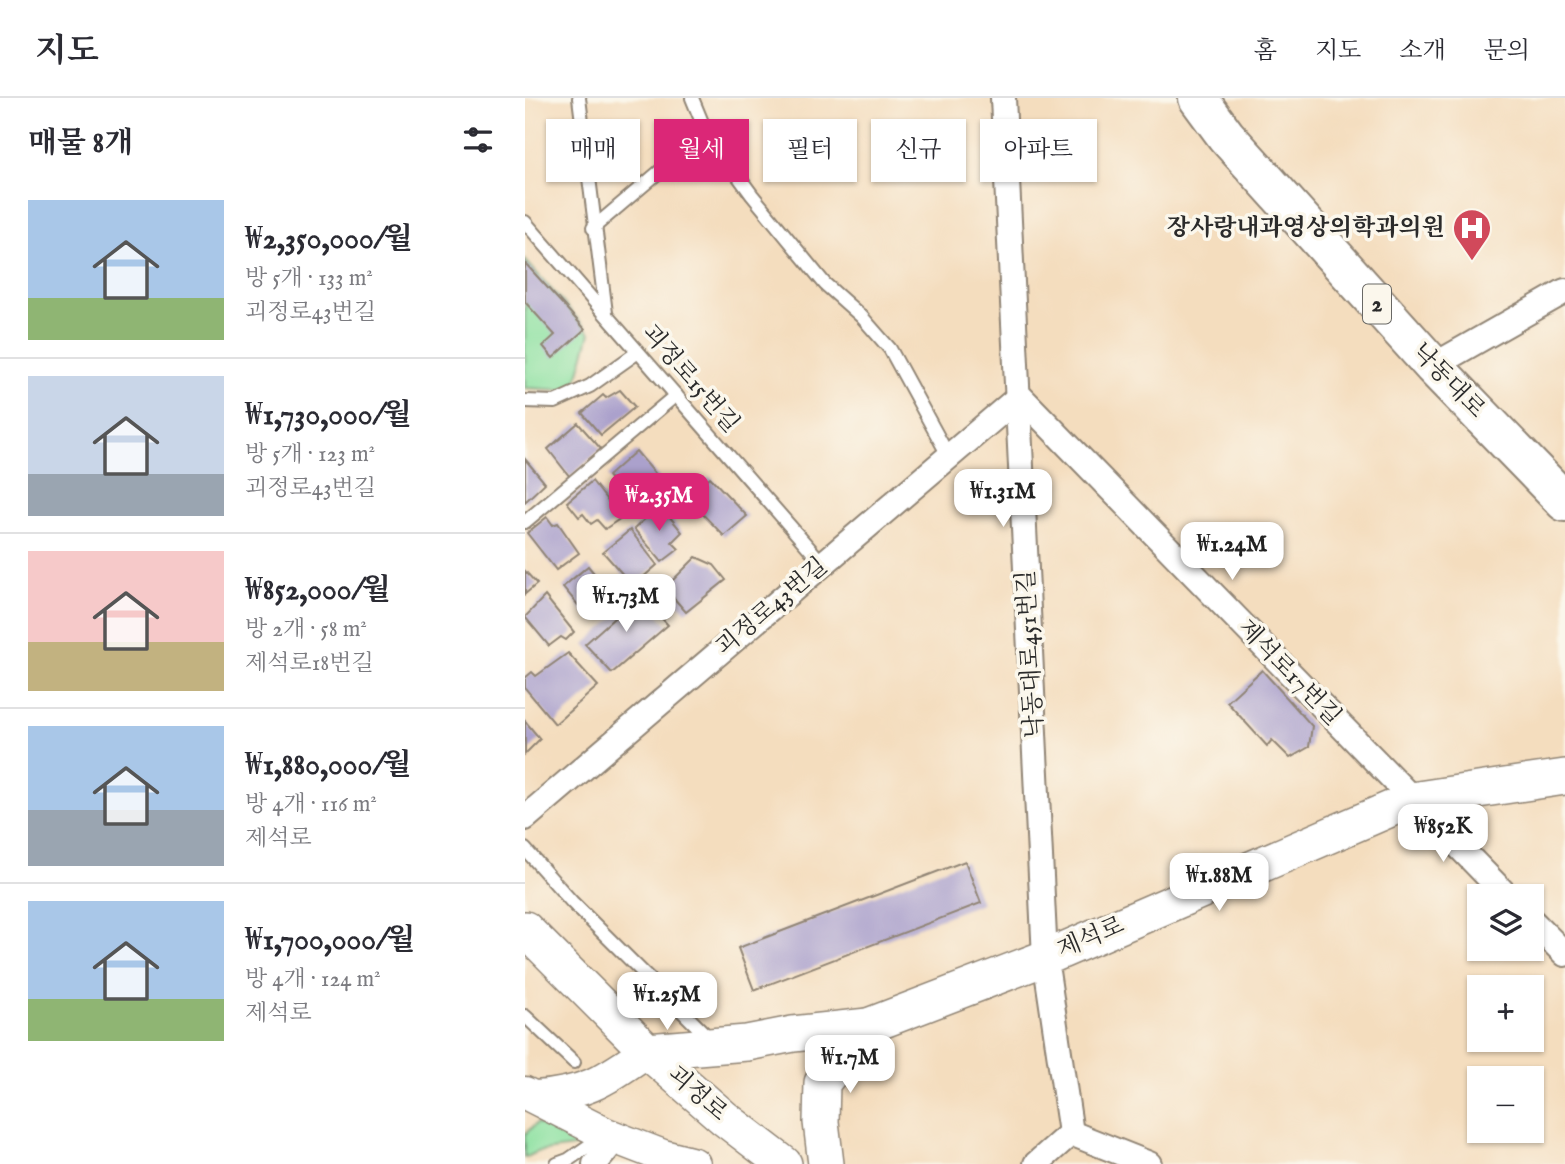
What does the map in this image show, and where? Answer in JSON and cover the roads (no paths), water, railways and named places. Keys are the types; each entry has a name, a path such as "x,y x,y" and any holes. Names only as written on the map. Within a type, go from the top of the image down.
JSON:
{"main road":[{"name":"낙동대로","path":"1198,98 1226,136 1433,366 1565,502"},
{"name":"제석로","path":"647,1051 868,1026 1045,958 1411,800 1565,777"},
{"name":"괴정로","path":"525,929 647,1051 724,1118 785,1164"},
{"path":"826,1164 821,1122 822,1083 868,1026"}],"street":[{"name":"낙동대로451번길","path":"1003,98 1020,396 1045,958 1071,1133"},
{"path":"1433,366 1565,292"},
{"name":"괴정로43번길","path":"525,818 1020,396"},
{"name":"제석로17번길","path":"1020,396 1495,884"},
{"path":"1544,933 1565,954"},
{"path":"531,1095 567,1094 594,1087 647,1051"},
{"path":"531,1095 611,1136 663,1156 694,1164"},
{"path":"1036,1164 1071,1133 1114,1158 1149,1164"},
{"path":"596,1164 611,1136"}],"lane":[{"path":"579,98 593,228 606,315"},
{"path":"692,98 701,119"},
{"path":"593,228 654,176"},
{"path":"743,182 825,284 862,317 890,349 949,457"},
{"name":"괴정로15번길","path":"525,222 823,564"},
{"path":"525,401 555,402 590,386 638,352"},
{"path":"525,522 676,395"},
{"path":"525,849 572,902 716,1045"},
{"path":"525,1016 575,1062"},
{"path":"557,1164 611,1136"}],"place":[{"name":"장사랑내과영상의학과의원","path":"1472,262"}]}
